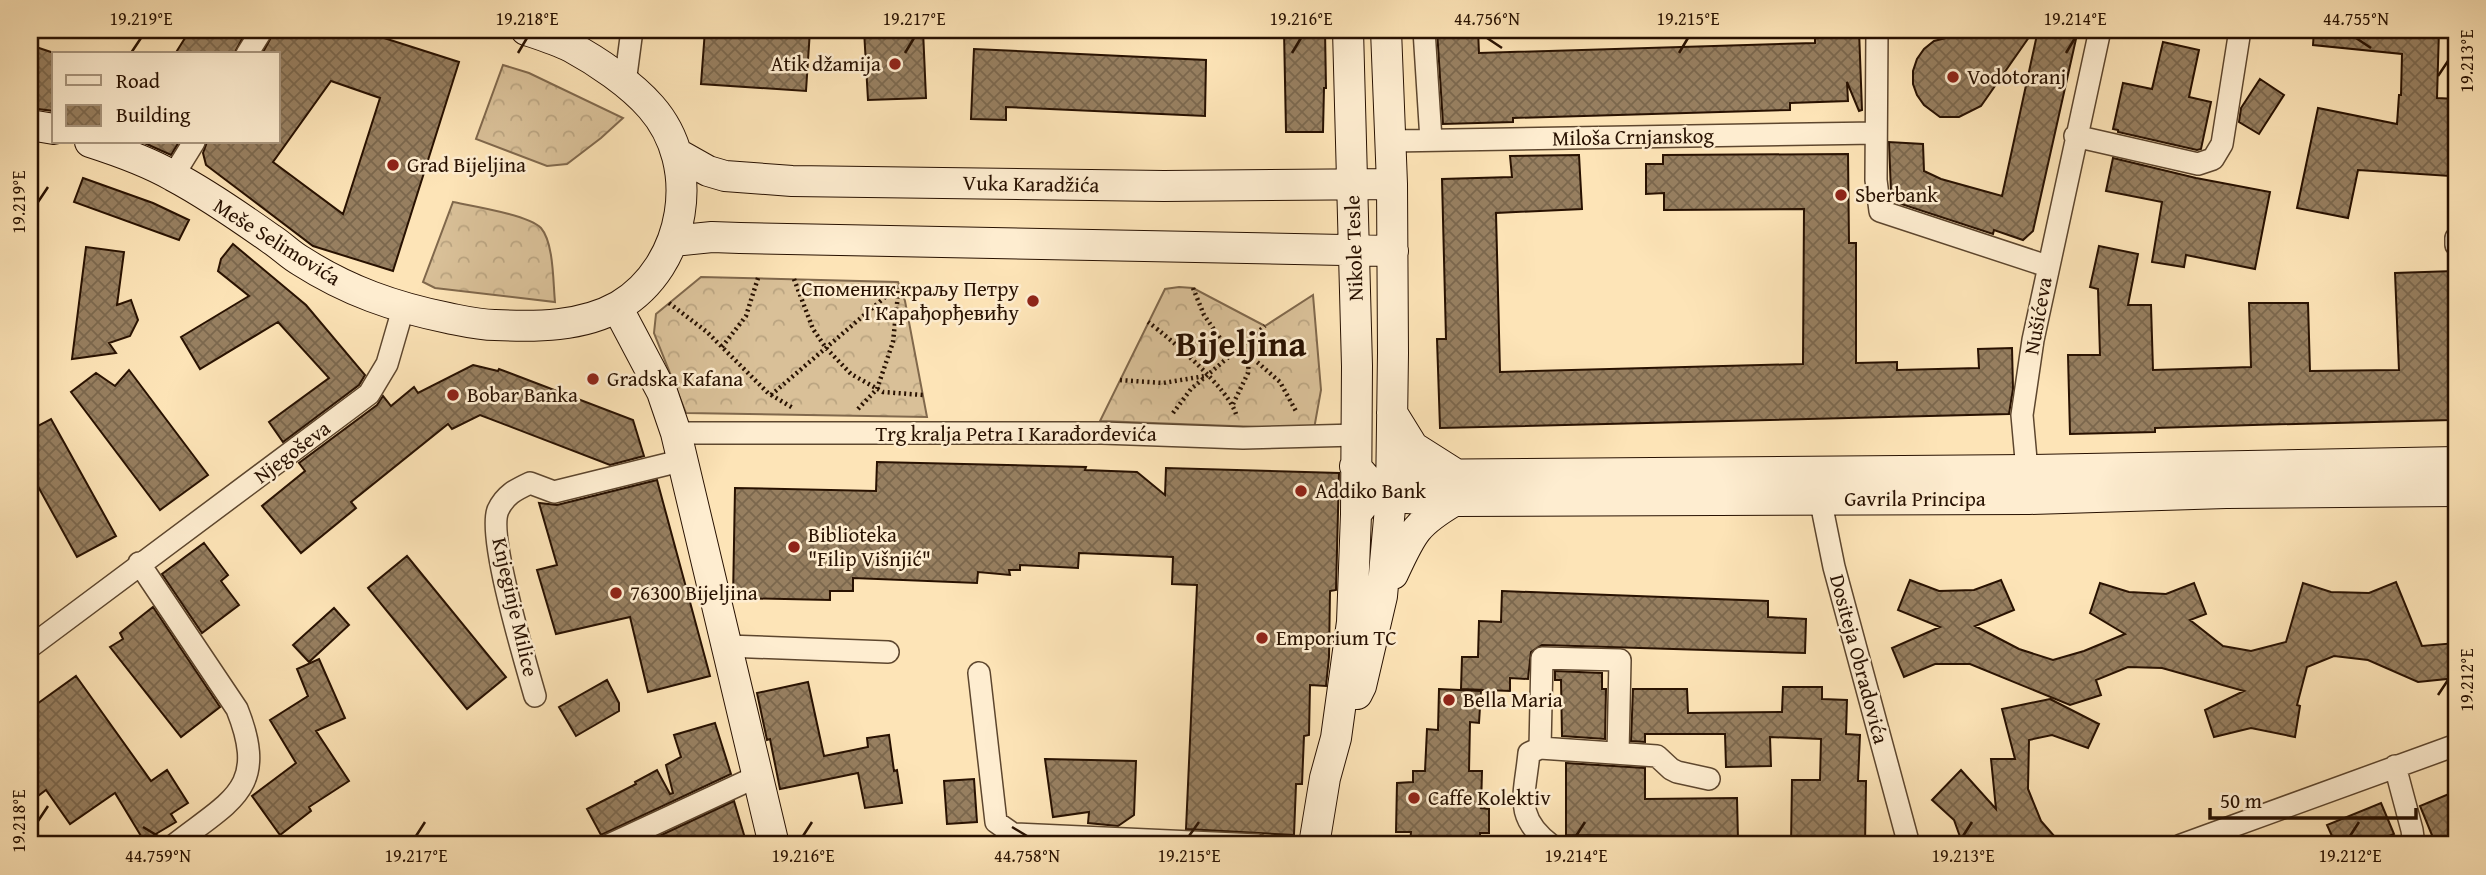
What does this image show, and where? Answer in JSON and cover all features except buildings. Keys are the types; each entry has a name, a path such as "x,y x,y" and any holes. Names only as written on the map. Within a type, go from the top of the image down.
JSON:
{"main road":[{"name":"Meše Selimovića","path":"96,144 173,176 272,239 301,261 371,298 403,309 493,325 570,324 617,307 645,285 661,264 673,241 680,215 682,185 676,153 662,121 652,108 625,83 570,46 526,30"},
{"name":"Nikole Tesle","path":"1336,738 1352,622 1356,514 1355,251 1348,30"},
{"name":"Nikole Tesle","path":"1382,596 1392,413 1392,184 1387,30"},
{"path":"30,125 52,129"},
{"name":"Vuka Karadžića","path":"676,153 708,171 726,176 792,181 1164,186 1392,184"},
{"path":"673,241 740,237 1392,251"},
{"path":"617,307 662,393 680,447 774,845"},
{"path":"1314,845 1325,778 1336,738 1361,685 1382,596 1411,536 1454,487 1413,447 1392,413"},
{"name":"Gavrila Principa","path":"2028,484 2456,462"},
{"path":"1356,466 1386,487 1356,514"},
{"name":"Gavrila Principa","path":"1386,487 2028,484 2226,493 2456,491"}],"street":[{"path":"248,52 262,30"},
{"path":"625,83 632,30"},
{"path":"1424,30 1431,140"},
{"path":"1877,30 1876,180 1880,211 2047,266"},
{"name":"Nušićeva","path":"2028,484 2022,415 2032,340 2100,30"},
{"path":"2075,136 2198,164 2213,159 2222,144 2240,30"},
{"name":"Miloša Crnjanskog","path":"1391,141 1876,133"},
{"path":"173,176 193,144"},
{"path":"2456,238 2456,245"},
{"name":"Njegoševa","path":"30,647 139,563 369,394 387,364 403,309"},
{"name":"Trg kralja Petra I Karađorđevića","path":"680,447 835,433 1102,433 1243,438 1357,435"},
{"name":"Knjeginje Milice","path":"535,696 513,619 497,540 497,513 509,493 530,483 554,492 680,447"},
{"name":"Dositeja Obradovića","path":"1818,485 1834,567 1909,845"},
{"path":"139,563 237,709 248,735 248,773 245,782 234,797 174,845"},
{"path":"727,646 888,652"},
{"path":"1540,748 1542,658 1620,660 1618,753"},
{"path":"979,673 996,822 1003,828 1013,834 1258,845"},
{"path":"2181,845 2456,745"},
{"path":"1551,845 1533,830 1524,808 1530,753 1540,748 1657,756 1677,772 1709,779"},
{"path":"2395,766 2414,845"},
{"path":"608,845 758,776"}],"path":[{"path":"722,347 746,316 758,278"},
{"path":"794,279 813,328 826,348 851,374 883,392 923,395"},
{"path":"771,395 899,285 894,342 877,388"},
{"path":"1194,288 1204,315 1231,354"},
{"path":"669,303 707,332 771,395 835,433"},
{"path":"1148,322 1233,404 1243,438"},
{"path":"1161,435 1175,409 1191,388 1265,326"},
{"path":"1233,404 1248,373 1250,339"},
{"path":"1250,355 1280,382 1310,436"},
{"path":"1120,380 1163,383 1206,376"}],"green space":[{"path":"503,65 529,73 623,118 567,164 547,166 476,139"},
{"path":"453,202 513,215 541,228 551,253 555,302 435,288 423,282"},
{"path":"701,277 898,282 905,301 927,417 686,413 654,333 656,314"},
{"path":"1193,288 1265,326 1313,295 1321,390 1314,429 1100,421 1165,289"}],"place":[{"name":"Atik džamija","path":"895,64"},
{"name":"Vodotoranj","path":"1953,77"},
{"name":"Grad Bijeljina","path":"393,165"},
{"name":"Sberbank","path":"1841,195"},
{"name":"Споменик краљу Петру I Карађорђевићу","path":"1033,301"},
{"name":"Gradska Kafana","path":"593,379"},
{"name":"Bobar Banka","path":"453,395"},
{"name":"Addiko Bank","path":"1301,491"},
{"name":"Biblioteka \"Filip Višnjić\"","path":"794,547"},
{"name":"76300 Bijeljina","path":"616,593"},
{"name":"Emporium TC","path":"1262,638"},
{"name":"Bella Maria","path":"1449,700"},
{"name":"Caffe Kolektiv","path":"1414,798"}],"district":[{"name":"Bijeljina","path":"1241,344"}]}
